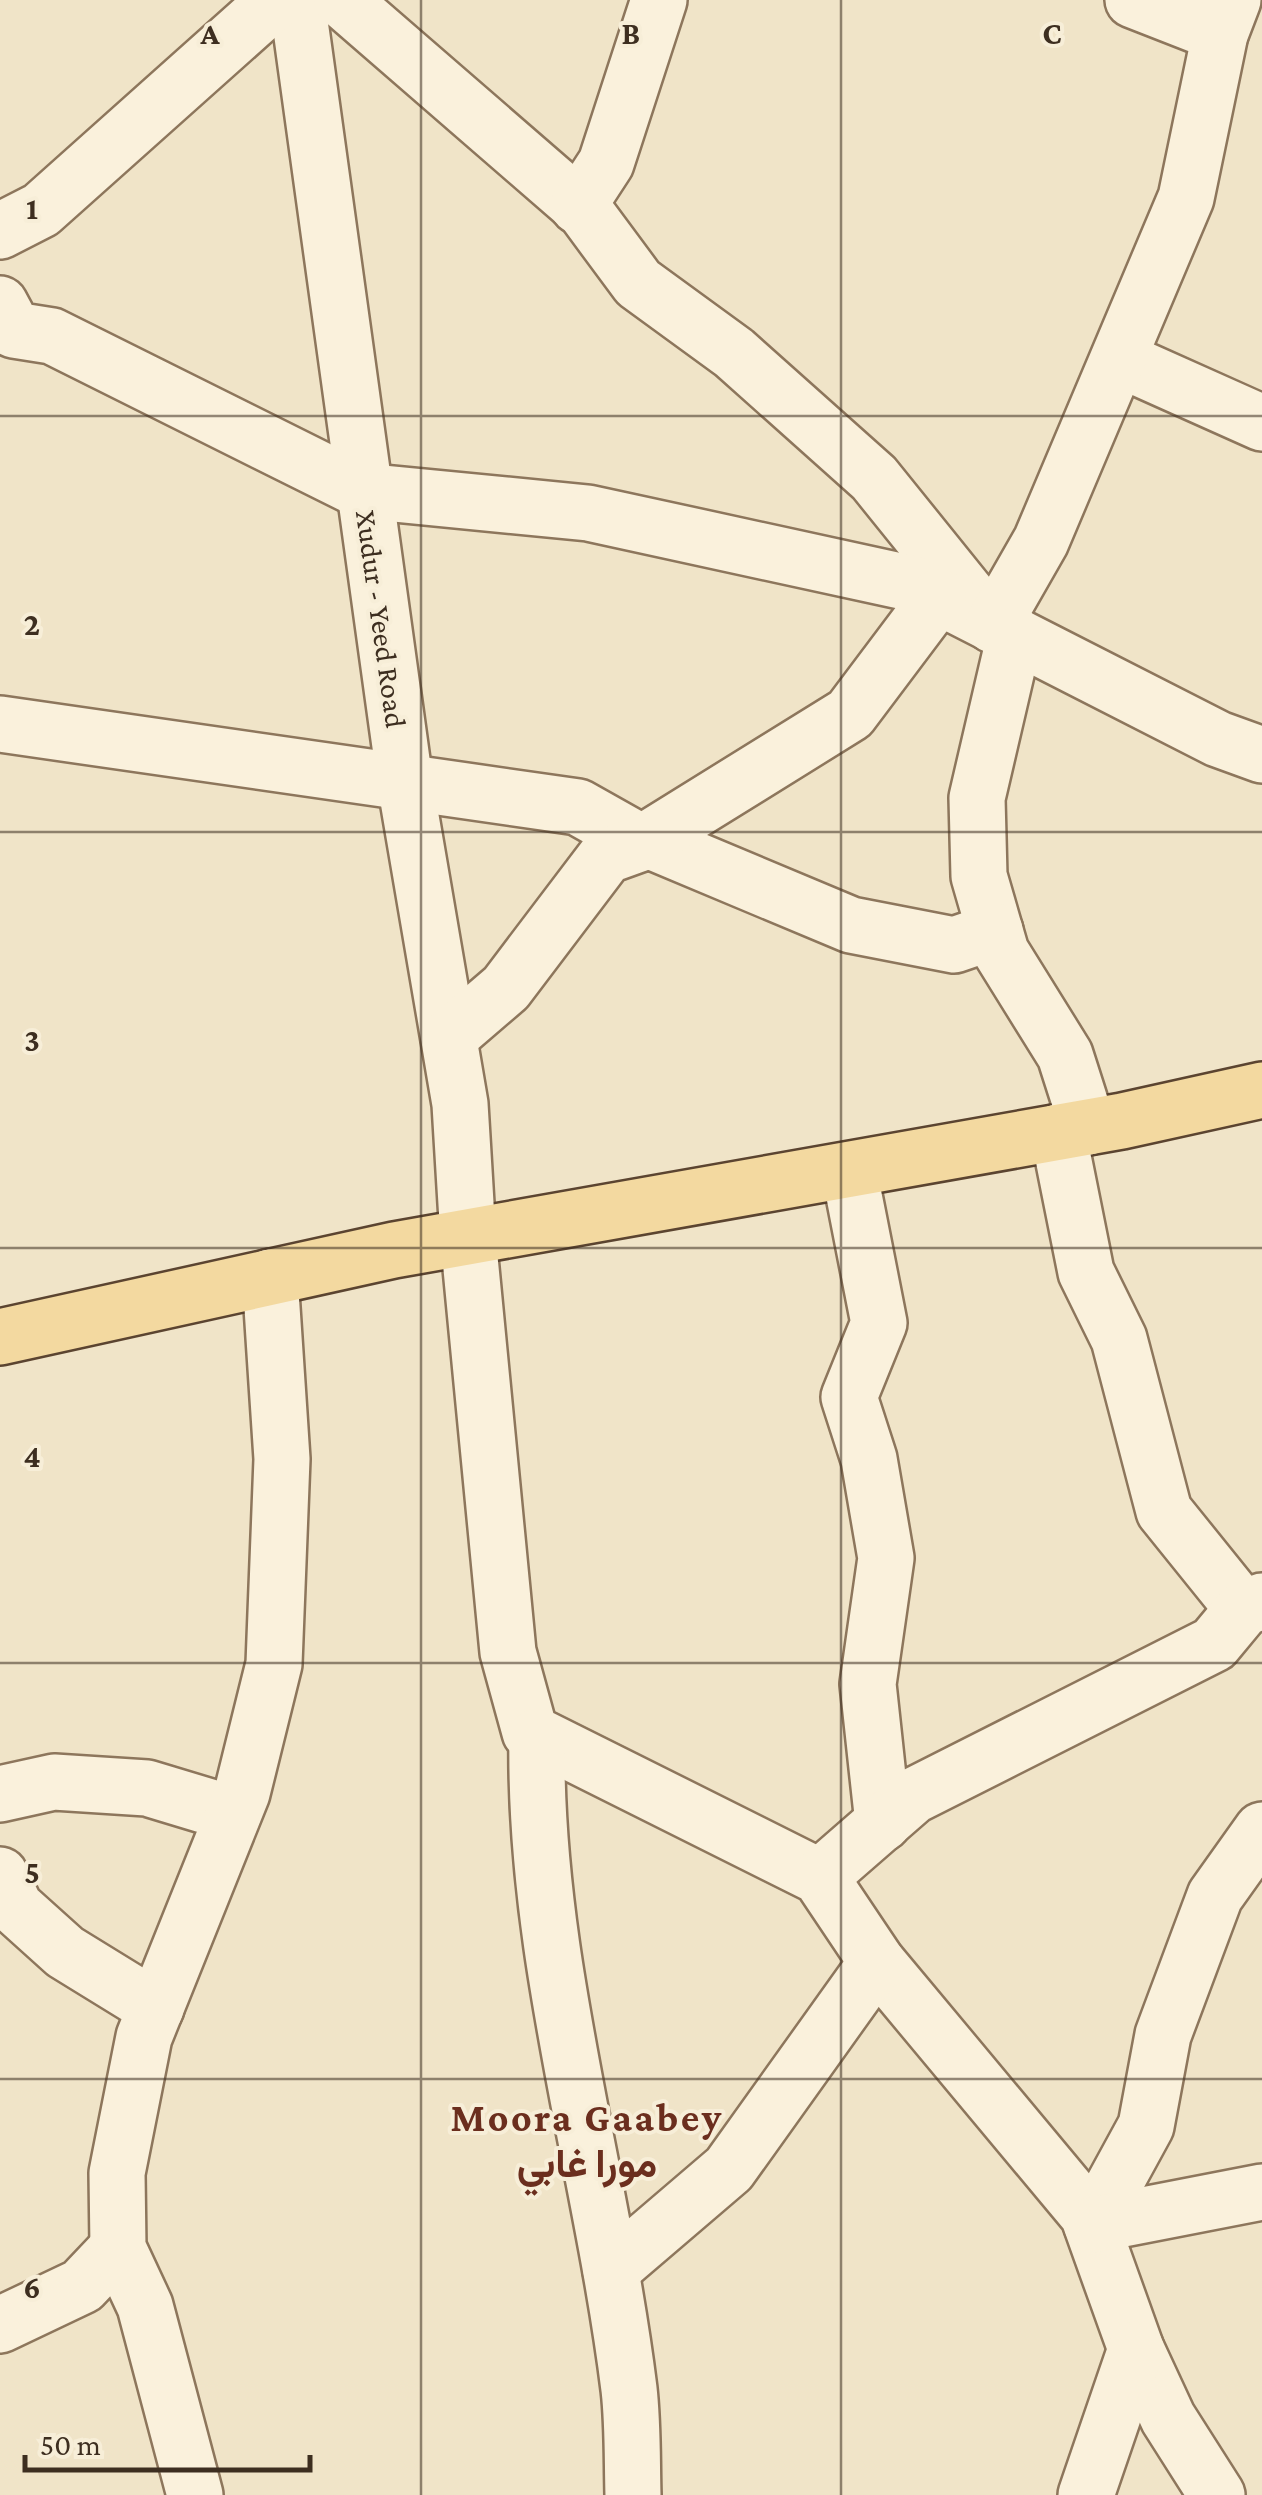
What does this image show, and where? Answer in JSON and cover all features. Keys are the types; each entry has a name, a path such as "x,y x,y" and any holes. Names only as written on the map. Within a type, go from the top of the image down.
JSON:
{"main road":[{"path":"0,1336 468,1237 1073,1129 1262,1090"}],"street":[{"path":"0,231 41,210 276,0"},
{"name":"Xudur - Yeed Road","path":"298,0 405,782 460,1104 468,1237 508,1652 530,1732 537,1736 548,1922 612,2270 630,2394 633,2495"},
{"path":"342,0 578,206 638,283 734,353 874,478 1004,630"},
{"path":"578,206 606,163 659,0"},
{"path":"820,1876 913,1796 1214,1644 1252,1605 1164,1512 1119,1339 1086,1272 1066,1055 1002,952 979,876 977,798 1004,630 1186,198 1227,17 1133,0"},
{"path":"5,329 52,336 363,491 588,513 914,584 1218,738 1262,755"},
{"path":"1119,359 1262,423"},
{"path":"449,1038 506,988 606,856 645,842 850,714 938,597"},
{"path":"0,724 578,807 645,842 850,924 954,946 995,931"},
{"path":"849,1170 879,1323 849,1397 869,1459 886,1558 868,1684 883,1823"},
{"path":"195,2495 145,2306 118,2248 118,2173 144,2038 242,1793 274,1664 282,1459 270,1277"},
{"path":"537,1736 820,1876 876,1962 1092,2224 1136,2349 1168,2418 1217,2495"},
{"path":"0,1794 54,1782 147,1788 233,1814"},
{"path":"1092,2224 1146,2126 1164,2035 1215,1896 1262,1830"},
{"path":"0,1875 15,1907 65,1952 156,2008"},
{"path":"612,2270 729,2169 876,1962"},
{"path":"1092,2224 1262,2192"},
{"path":"0,2325 82,2286 118,2248"},
{"path":"1086,2495 1136,2349"}],"district":[{"name":"Moora Gaabey مورا غابي","path":"587,2140"}]}
